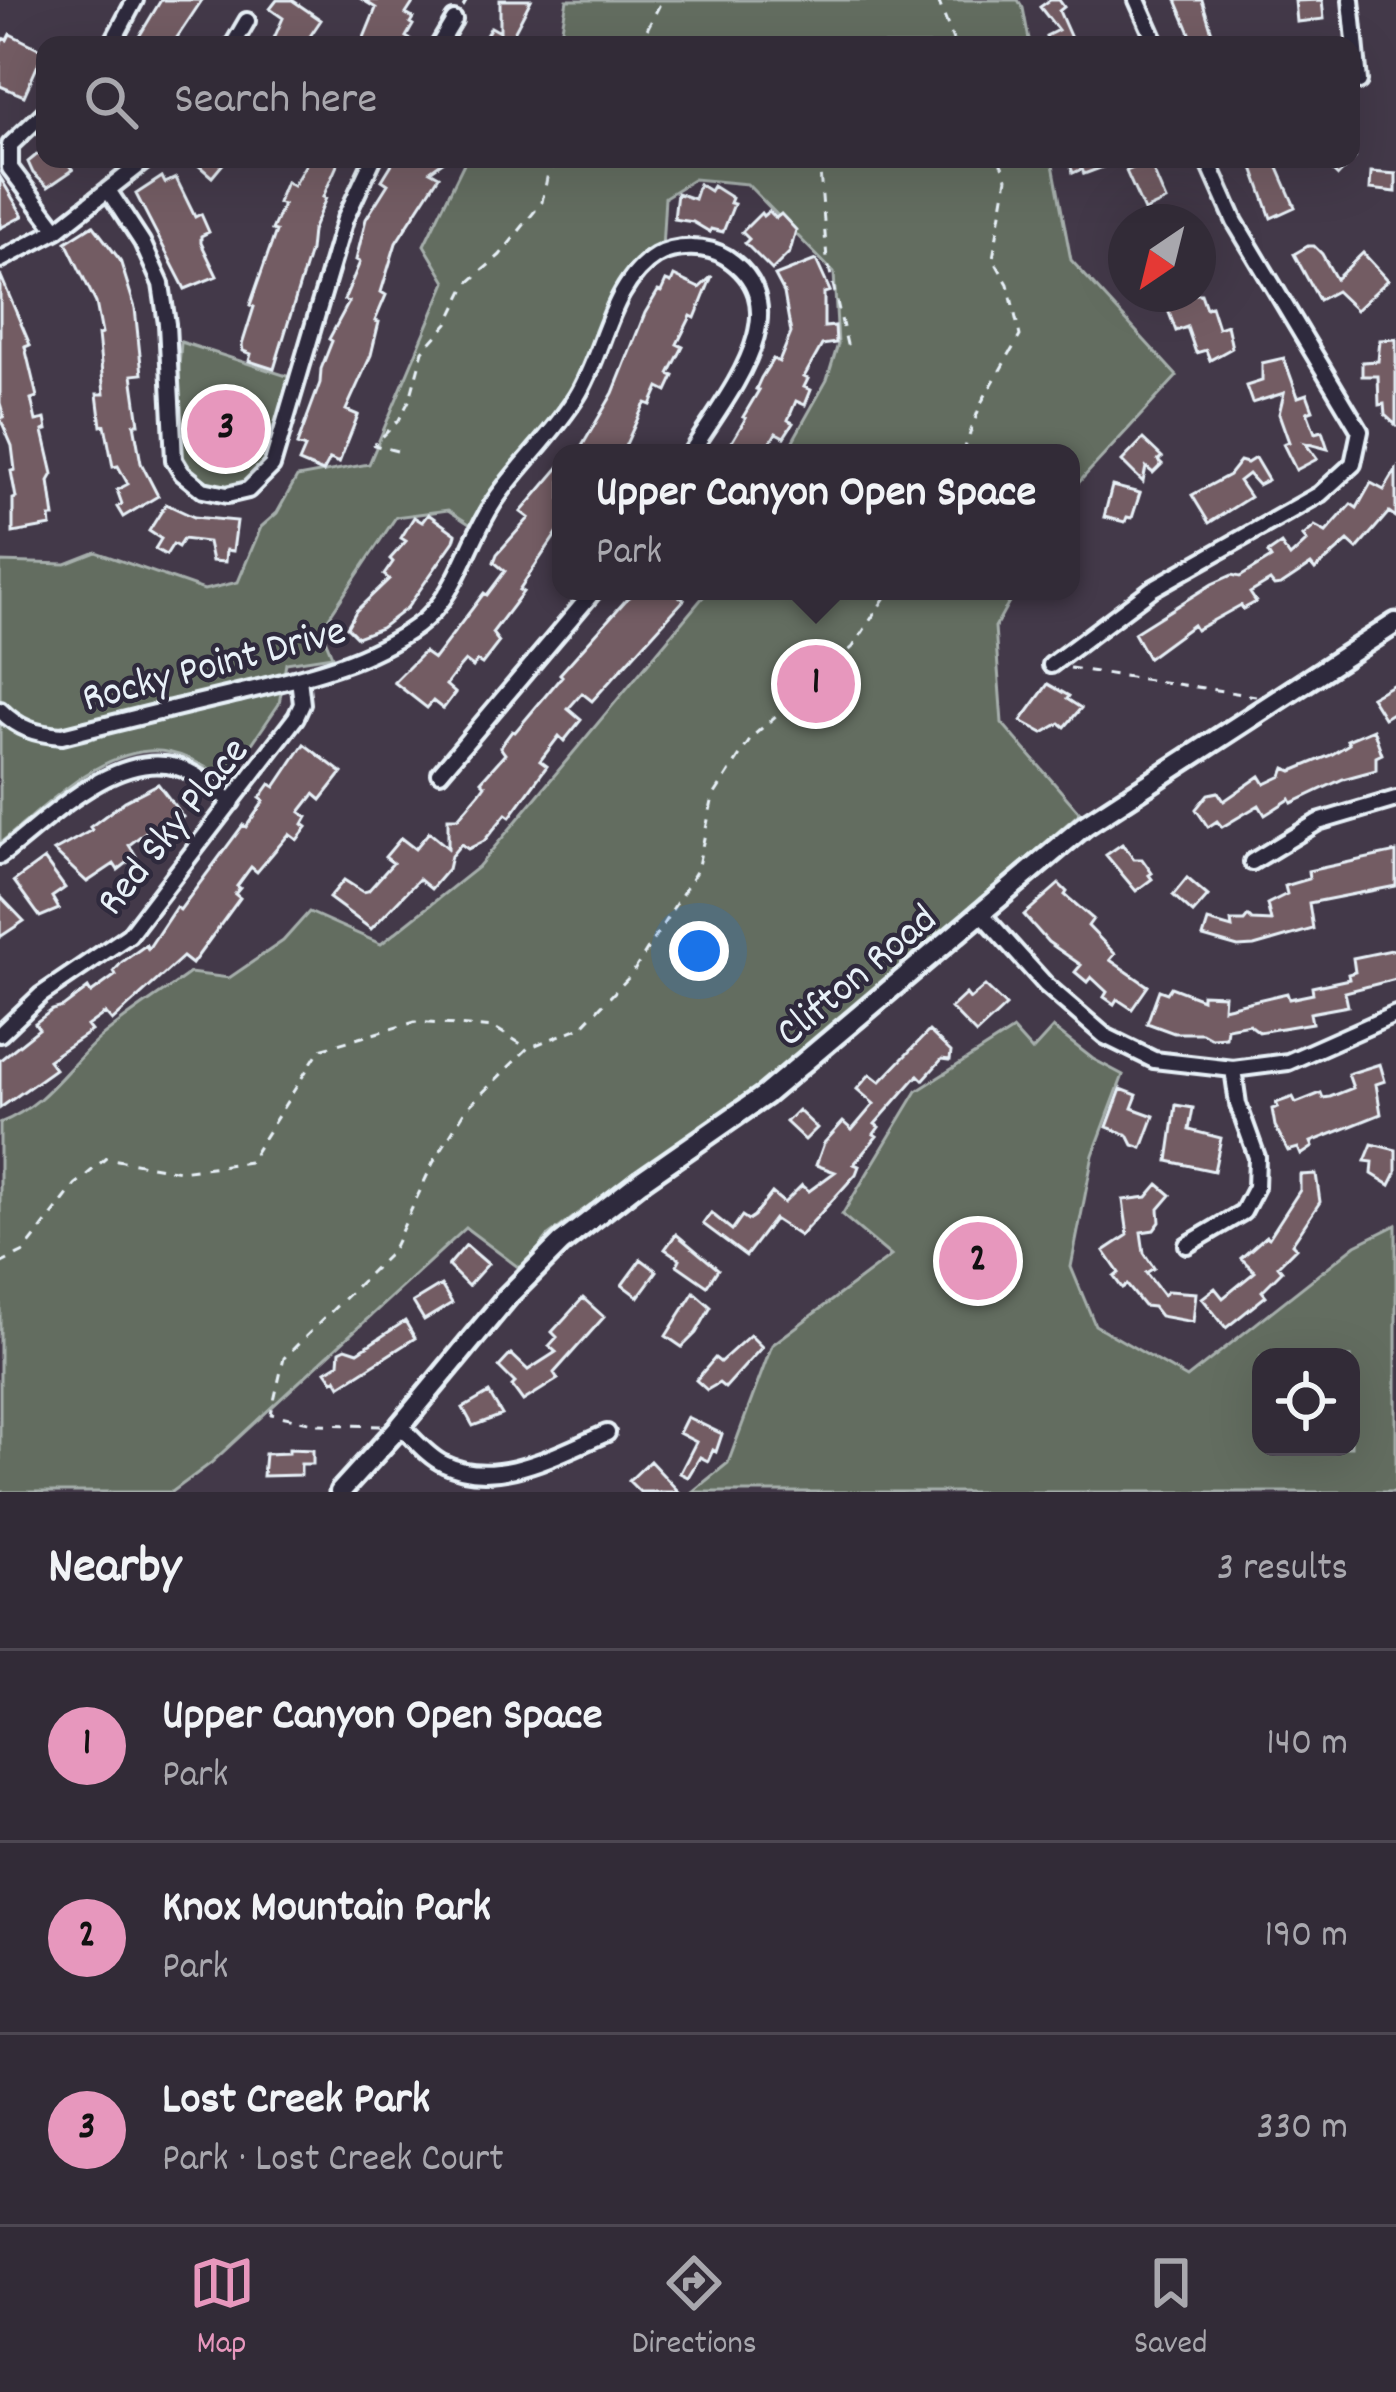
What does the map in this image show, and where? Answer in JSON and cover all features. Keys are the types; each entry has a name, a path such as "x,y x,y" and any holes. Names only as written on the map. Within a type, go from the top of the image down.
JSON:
{"street":[{"path":"117,36 135,0"},
{"path":"1138,0 1153,36"},
{"path":"1351,0 1355,36"},
{"path":"444,36 458,13"},
{"path":"238,36 247,21"},
{"path":"36,120 10,145 10,168 57,230"},
{"path":"0,260 57,230 136,168"},
{"path":"108,190 142,242 161,284 174,460 190,483 227,495 248,490 272,466 345,220 369,168"},
{"path":"1051,665 1152,589 1320,494 1353,464 1360,430 1235,222 1211,168"},
{"name":"Rocky Point Drive","path":"0,710 15,726 62,736 340,666 388,645 421,623 445,596 500,493 563,420 623,293 641,266 662,252 692,248 717,251 739,266 753,281 761,304 752,350 696,444"},
{"path":"440,773 586,600"},
{"name":"Clifton Road","path":"340,1492 508,1296 561,1243 765,1095 1084,826 1396,623"},
{"name":"Red Sky Place","path":"0,1034 41,995 129,934 296,717 302,704 299,678"},
{"path":"0,856 106,776 131,766 155,763 182,768 232,802"},
{"path":"1252,862 1318,822 1396,799"},
{"path":"981,913 1046,985 1105,1036 1154,1060 1233,1069 1288,1062 1396,1015"},
{"path":"1187,1245 1243,1212 1256,1187 1257,1157 1238,1104 1233,1069"},
{"path":"400,1426 442,1464 484,1473 527,1467 608,1432"}],"path":[{"path":"458,13 467,0"},
{"path":"643,36 662,0"},
{"path":"938,0 952,36"},
{"path":"397,451 374,445 399,420 410,399 423,351 448,323 467,284 500,255 542,202 552,168"},
{"path":"820,168 827,259 849,353"},
{"path":"966,444 981,403 1020,336 1008,284 992,258 1007,178 1003,168"},
{"path":"400,1426 318,1424 271,1414 284,1358 392,1251 433,1163 466,1109 528,1048 581,1027 632,974 697,869 713,797 752,737 853,647 883,600"},
{"path":"1051,665 1279,699"},
{"path":"0,1264 24,1252 74,1185 106,1158 181,1171 249,1162 320,1049 415,1022 496,1028 528,1048"}],"green space":[{"path":"567,0 1018,0 1028,36 561,36"},
{"path":"462,168 1054,168 1071,260 1108,300 1108,312 1119,312 1177,376 1080,481 1080,444 791,444 827,380 838,344 834,273 747,184 694,179 665,197 662,249 639,264 581,387 474,527 448,510 396,517 321,629 332,656 286,663 279,704 227,780 170,753 128,755 69,786 0,843 0,562 66,564 96,552 204,590 238,582 261,527 277,513 297,477 369,464 446,282 424,245"},
{"path":"181,342 290,377 266,455 242,484 224,488 202,483 179,459 175,421"},
{"path":"700,600 1010,600 995,627 1002,723 1080,813 762,1087 600,1213 590,1205 548,1236 522,1270 466,1228 211,1463 172,1492 0,1492 0,1123 31,1106 99,1039 190,973 229,978 283,941 309,912 381,944 478,867"},
{"path":"1053,1028 1123,1075 1093,1155 1071,1267 1095,1325 1187,1378 1356,1245 1396,1225 1396,1492 692,1492 728,1463 772,1345 891,1256 842,1215 917,1091 1013,1030 1032,1051"}],"building":[{"path":"161,0 202,0 178,36 139,36"},
{"path":"277,0 292,0 321,20 310,36 275,36 283,18 270,9"},
{"path":"363,0 415,0 406,14 413,18 407,36 365,36 376,8"},
{"path":"500,0 531,0 512,36 486,36 491,27 500,32"},
{"path":"1059,0 1070,36 1046,36 1058,30 1040,7"},
{"path":"1176,0 1202,0 1213,36 1191,36"},
{"path":"1322,0 1324,19 1297,22 1295,1"},
{"path":"10,34 36,47 36,69 24,96 0,86 0,47 3,38 7,40"},
{"path":"36,155 36,168 73,170 48,187 28,162"},
{"path":"304,168 336,168 312,231 274,369 249,361 251,354 242,345 283,205 278,203 286,182 293,186"},
{"path":"389,168 434,168 430,171 439,176 396,243 381,292 386,295 375,321 379,322 371,355 346,410 358,415 339,463 330,459 323,472 299,462 305,448 297,445 320,383 329,339 349,302 344,300 360,262 356,260 366,219 388,184 382,180"},
{"path":"1152,168 1166,201 1141,204 1126,171"},
{"path":"1253,168 1278,168 1295,207 1271,218"},
{"path":"1371,172 1396,174 1396,192 1370,189"},
{"path":"0,177 23,216 0,228"},
{"path":"162,177 165,183 176,178 195,217 201,214 209,232 201,236 201,243 217,276 185,289 136,194"},
{"path":"699,184 710,191 713,186 732,198 723,232 674,219 677,193 694,199"},
{"path":"769,211 776,218 781,214 796,230 790,252 772,270 745,243 749,239 742,232"},
{"path":"93,225 120,260 135,308 142,374 132,375 139,424 134,424 141,463 158,496 123,517 117,507 122,504 117,490 128,484 118,466 113,467 105,425 101,426 97,394 104,394 98,335 102,334 96,303 66,242"},
{"path":"1308,246 1322,254 1336,279 1363,253 1388,280 1356,310 1336,291 1319,300 1294,254"},
{"path":"816,260 830,291 824,293 824,327 835,326 836,343 822,345 804,377 808,379 804,387 811,390 805,405 796,401 788,420 793,423 784,437 776,433 769,444 730,444 761,378 773,359 779,362 791,333 784,293 775,276"},
{"path":"0,274 30,345 25,347 37,397 31,399 36,421 45,419 47,430 43,431 53,474 49,481 51,526 13,533 16,498 11,471 15,470 12,446 0,418 4,417 0,403"},
{"path":"674,276 699,288 712,276 695,318 691,316 677,344 683,347 669,374 674,376 667,391 659,387 651,405 646,403 626,444 583,444 613,393 645,313 666,281 671,283"},
{"path":"1169,312 1213,312 1218,328 1227,325 1232,348 1210,360 1206,350 1196,353 1187,327 1176,331"},
{"path":"1396,339 1396,425 1385,415 1384,404 1379,405 1378,376 1362,376 1362,362 1378,361 1380,340"},
{"path":"1284,358 1298,397 1307,394 1313,410 1307,412 1315,433 1322,431 1328,449 1305,443 1317,459 1296,470 1283,444 1289,442 1279,414 1284,393 1252,403 1246,386 1262,381 1262,363"},
{"path":"1143,439 1162,457 1158,460 1162,464 1153,473 1146,467 1143,482 1122,461"},
{"path":"1255,458 1268,480 1258,485 1248,474 1239,481 1250,497 1209,523 1192,495 1229,475 1240,461"},
{"path":"1396,470 1396,517 1389,512 1357,549 1348,541 1315,570 1311,565 1281,585 1270,581 1250,593 1256,602 1243,609 1241,605 1196,630 1193,625 1148,658 1134,633 1212,584 1232,575 1240,577 1271,558 1268,553 1281,544 1290,557 1315,526 1326,532 1351,504 1357,508 1371,483 1384,490"},
{"path":"552,476 552,540 519,590 523,592 492,633 499,642 482,664 477,661 473,667 465,661 459,668 446,685 455,693 443,709 433,701 427,708 394,682 424,652 434,659 505,571 494,562 529,518 521,512"},
{"path":"1112,486 1140,493 1132,518 1125,522 1104,517"},
{"path":"166,504 194,517 237,521 233,551 226,550 225,562 212,561 208,542 183,539 166,555 155,549 161,539 149,531"},
{"path":"428,514 456,534 454,541 407,608 381,628 357,637 347,627 356,611 389,579 384,575 393,562 390,559 406,541 401,538 414,517 422,522"},
{"path":"626,600 684,600 592,701 582,693 568,709 581,720 564,741 559,736 540,761 547,766 510,817 506,814 484,841 468,849 461,844 431,889 419,879 371,929 329,898 344,880 368,891 393,863 385,857 401,838 415,849 429,832 448,848 448,818 458,818 480,792 485,785 481,781 505,754 500,747"},
{"path":"1396,683 1396,711 1384,718 1371,697"},
{"path":"1048,684 1081,708 1065,727 1060,723 1043,733 1021,721"},
{"path":"1373,729 1382,754 1376,757 1376,770 1343,779 1292,803 1290,799 1265,815 1259,805 1222,827 1217,821 1208,827 1196,809 1208,794 1218,792 1224,801 1260,776 1265,784 1282,776 1285,768 1292,771 1331,755 1349,744 1347,740"},
{"path":"304,744 342,773 321,800 314,794 300,812 307,817 303,824 307,827 297,840 289,834 257,872 251,867 237,886 235,894 240,898 192,964 183,957 112,1021 105,1013 87,1026 91,1031 48,1060 55,1069 0,1108 0,1060 39,1029 35,1023 52,1010 88,988 91,993 116,975 122,962 146,945 148,949 176,907 180,910 246,827 264,801 260,798 270,784 275,787"},
{"path":"158,784 183,817 170,826 166,821 129,845 136,856 118,870 114,864 87,882 54,851 92,830 125,801"},
{"path":"1122,844 1152,873 1152,879 1136,891 1106,855"},
{"path":"1396,852 1396,886 1309,903 1313,929 1254,946 1238,947 1203,937 1208,921 1232,928 1231,921 1244,921 1248,916 1271,921 1267,904 1287,894 1285,886 1309,879 1308,871"},
{"path":"44,859 65,888 52,897 59,909 40,917 14,881"},
{"path":"1187,878 1208,896 1193,913 1173,895"},
{"path":"1059,884 1093,919 1088,926 1115,954 1110,960 1148,986 1132,1009 1117,999 1114,1004 1091,977 1087,982 1075,972 1081,965 1048,942 1024,915"},
{"path":"0,896 24,921 0,937"},
{"path":"1396,949 1396,979 1345,992 1348,1006 1310,1013 1312,1023 1259,1032 1249,1024 1227,1028 1226,1037 1211,1038 1147,1023 1159,990 1167,993 1171,987 1202,999 1202,994 1224,995 1223,1008 1287,993 1289,999 1313,994 1312,987 1349,979 1348,974 1355,972 1353,958"},
{"path":"985,986 1006,1006 976,1034 951,1008 966,994 970,999"},
{"path":"929,1031 951,1052 950,1060 942,1059 923,1080 918,1075 875,1124 877,1136 854,1164 859,1166 856,1174 800,1236 774,1219 746,1256 703,1224 711,1213 732,1230 742,1216 748,1220 754,1216 772,1193 784,1203 802,1185 809,1191 835,1172 816,1165 824,1143 843,1122 852,1130 874,1104 857,1089 870,1074 880,1082"},
{"path":"1380,1064 1385,1081 1376,1084 1381,1114 1311,1142 1313,1147 1301,1155 1298,1148 1288,1151 1275,1126 1272,1109 1278,1107 1276,1103 1293,1097 1296,1103 1321,1093 1323,1098 1330,1097 1353,1088 1348,1074"},
{"path":"1121,1089 1137,1095 1132,1108 1154,1116 1142,1148 1133,1145 1128,1135 1107,1127"},
{"path":"1176,1105 1193,1108 1189,1130 1221,1138 1214,1171 1168,1161"},
{"path":"798,1110 817,1128 805,1140 786,1122"},
{"path":"1372,1144 1396,1150 1396,1173 1390,1185 1372,1174 1373,1162 1365,1161"},
{"path":"1316,1174 1320,1202 1292,1244 1296,1248 1262,1291 1266,1296 1226,1328 1202,1298 1215,1288 1223,1298 1255,1272 1241,1258 1269,1238 1300,1190 1300,1175"},
{"path":"1158,1184 1171,1195 1159,1209 1160,1222 1154,1230 1141,1232 1144,1253 1154,1268 1146,1273 1163,1295 1168,1291 1196,1293 1193,1322 1160,1316 1153,1307 1144,1306 1114,1277 1119,1273 1104,1251 1128,1235 1123,1200 1147,1197"},
{"path":"676,1234 718,1269 707,1286 677,1265 680,1259 665,1249"},
{"path":"466,1245 488,1264 468,1286 448,1266"},
{"path":"641,1259 657,1271 638,1297 622,1285"},
{"path":"441,1285 452,1303 424,1320 413,1302"},
{"path":"694,1292 711,1307 682,1347 666,1336"},
{"path":"583,1298 604,1317 554,1373 558,1379 523,1401 512,1386 515,1383 499,1367 511,1354 528,1370 556,1352 549,1346 557,1337 552,1332"},
{"path":"405,1321 415,1338 340,1386 333,1381 326,1371 339,1363 340,1351 358,1352"},
{"path":"750,1335 762,1347 725,1388 719,1383 707,1390 696,1380 715,1358 720,1362"},
{"path":"489,1393 502,1415 473,1426 463,1408"},
{"path":"687,1417 722,1434 716,1452 708,1461 700,1457 688,1477 680,1473 696,1442 679,1433"},
{"path":"289,1449 313,1450 313,1464 301,1464 301,1475 263,1476 265,1454 289,1453"},
{"path":"650,1461 679,1492 640,1492 629,1481"}],"place":[{"name":"Lost Creek Park","path":"226,429"},
{"name":"Upper Canyon Open Space","path":"816,684"},
{"name":"Knox Mountain Park","path":"978,1261"}]}
